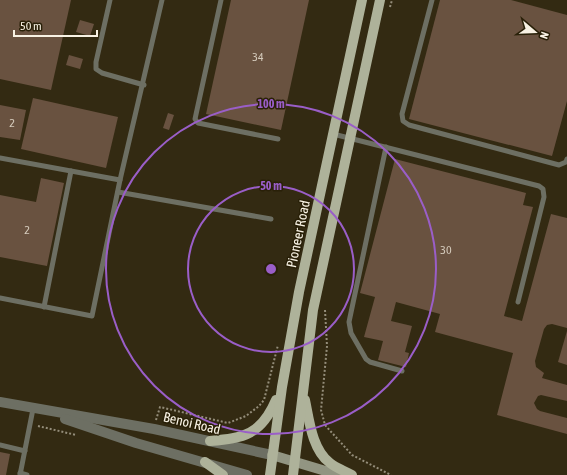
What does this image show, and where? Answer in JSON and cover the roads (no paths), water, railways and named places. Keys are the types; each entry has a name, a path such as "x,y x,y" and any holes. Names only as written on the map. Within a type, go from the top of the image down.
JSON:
{"main road":[{"name":"Pioneer Road","path":"270,475 282,387 299,292 362,0"},
{"path":"293,475 313,310 380,0"},
{"path":"210,441 240,438 255,430 267,418 282,387"},
{"path":"303,392 311,426 321,452 329,462 352,475"},
{"name":"Benoi Road","path":"272,455 295,460 339,475"},
{"path":"205,462 223,475"}],"street":[{"name":"Benoi Road","path":"0,402 154,429 272,455"},
{"name":"Benoi Road","path":"35,409 136,443 247,475"}],"lane":[{"path":"110,0 96,62 96,69 102,73 144,85"},
{"path":"0,298 92,316 120,180 144,85 162,0"},
{"path":"221,0 195,119 198,123 278,139"},
{"path":"432,0 402,114 403,121 409,125 559,165 566,162 567,159"},
{"path":"333,134 539,186 543,189 544,196 518,302"},
{"path":"386,147 350,322 351,333 366,359 370,362 402,371"},
{"path":"0,158 120,180"},
{"path":"44,307 71,171"},
{"path":"118,192 271,219"},
{"path":"27,475 20,474 35,409"},
{"path":"0,446 25,451"}]}
